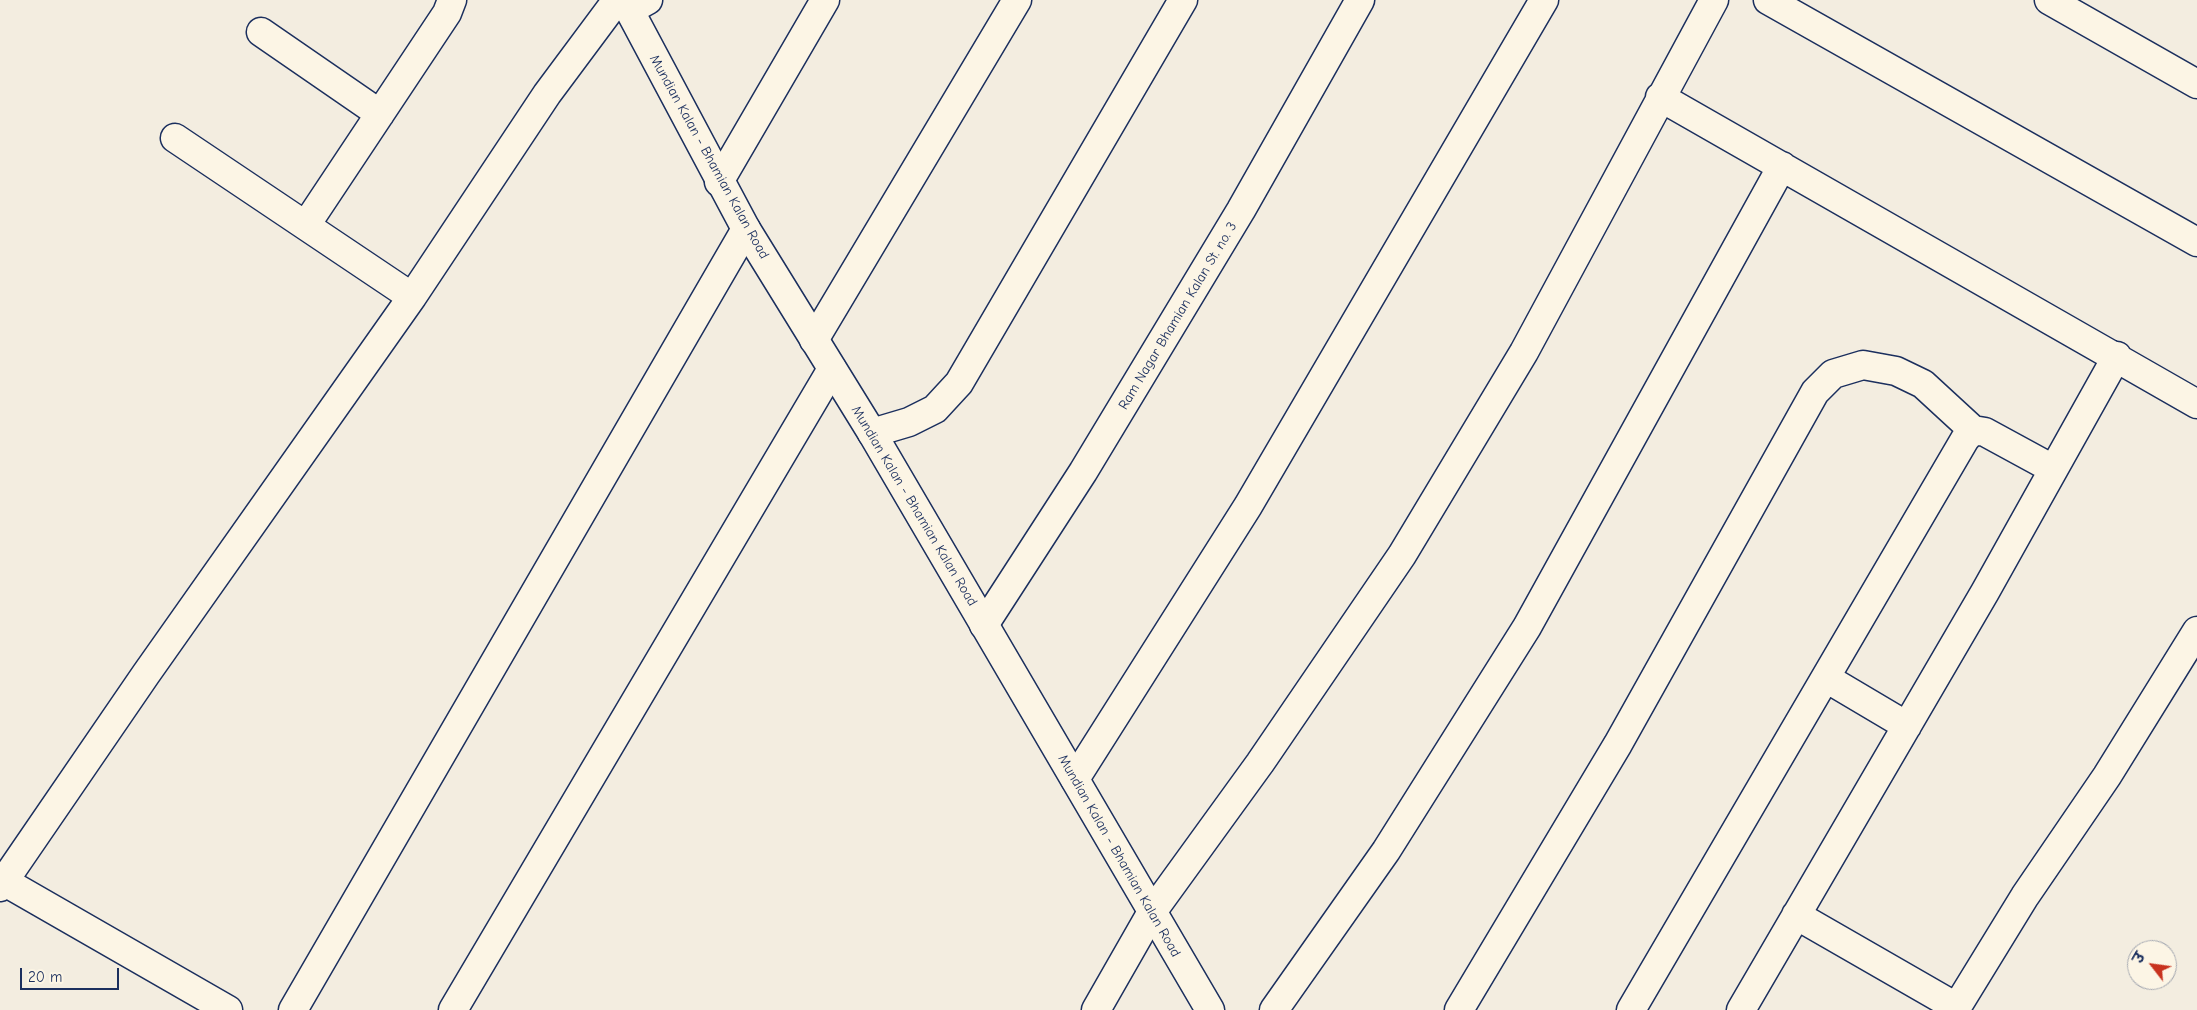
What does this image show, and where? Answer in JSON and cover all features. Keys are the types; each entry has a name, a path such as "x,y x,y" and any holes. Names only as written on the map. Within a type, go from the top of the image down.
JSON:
{"street":[{"path":"306,225 447,13 452,0"},
{"path":"719,182 825,0"},
{"path":"814,340 1017,0"},
{"path":"872,433 909,422 935,409 958,383 1183,0"},
{"name":"Ram Nagar Bhamian Kalan St. no. 3","path":"984,624 1083,472 1242,210 1360,0"},
{"path":"1075,779 1248,506 1544,0"},
{"path":"1096,1010 1152,912 1260,763 1402,555 1524,352 1714,0"},
{"path":"1768,0 2197,242"},
{"path":"2049,0 2197,84"},
{"path":"228,1010 1,882 412,297 547,94 630,3"},
{"name":"Mundian Kalan - Bhamian Kalan Road","path":"630,3 719,182 746,229 872,433 1210,1010"},
{"path":"261,32 380,114"},
{"path":"1660,97 2196,401"},
{"path":"175,138 412,297"},
{"path":"1274,1010 1386,851 1527,627 1782,166"},
{"path":"293,1010 746,229"},
{"path":"1741,1010 1907,726 2117,356"},
{"path":"1459,1010 1623,736 1815,392 1833,374 1862,365 1896,371 1923,384 1973,430 1984,432 2053,469"},
{"path":"453,1010 832,369"},
{"path":"1632,1010 1965,439 1973,430"},
{"path":"1796,916 1956,1008 2025,896 2107,776 2197,631"},
{"path":"1826,678 1907,726"}]}
